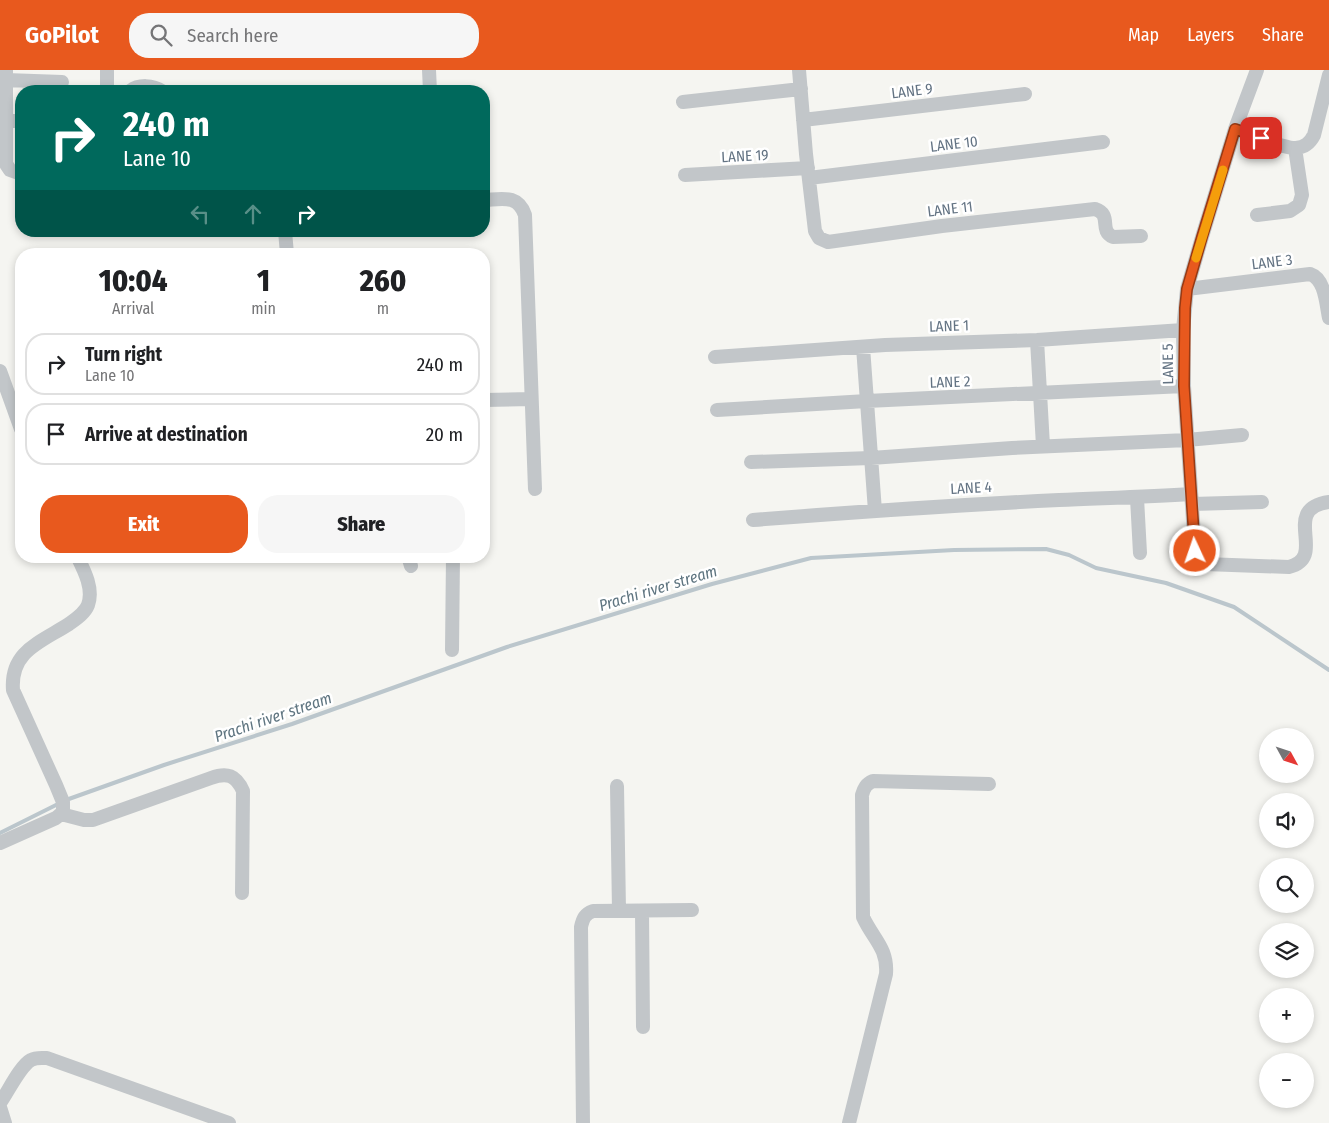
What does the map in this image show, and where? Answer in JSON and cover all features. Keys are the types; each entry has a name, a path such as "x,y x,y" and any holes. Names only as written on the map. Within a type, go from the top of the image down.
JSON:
{"street":[{"path":"107,70 107,85"},
{"path":"429,70 430,85"},
{"path":"799,70 808,173"},
{"name":"LANE 5","path":"1257,70 1235,129 1187,289 1184,330 1184,386 1191,499 1197,557 1205,564 1288,567 1304,562 1310,556 1313,547 1308,516 1310,510 1319,504 1329,502"},
{"path":"15,172 10,170 6,164 3,148 6,121 3,99 6,75 62,81"},
{"path":"1235,129 1290,148 1306,145 1314,135 1329,75"},
{"path":"682,102 801,89"},
{"name":"LANE 9","path":"803,120 1025,94"},
{"path":"6,121 15,121"},
{"path":"1314,135 1329,130"},
{"name":"LANE 10","path":"808,173 1104,142"},
{"path":"1256,215 1290,211 1299,205 1302,195 1295,148"},
{"name":"LANE 19","path":"685,176 808,173"},
{"name":"LANE 11","path":"808,173 815,230 819,238 828,242 839,242 942,226 1095,209 1101,211 1105,216 1106,232 1108,235 1112,237 1141,236"},
{"path":"490,200 517,201 523,207 525,215 535,489"},
{"name":"LANE 3","path":"1187,289 1310,274 1316,276 1320,282 1329,318"},
{"name":"LANE 1","path":"715,357 863,347 1037,340 1184,330"},
{"path":"1037,340 1043,446"},
{"path":"863,347 874,511"},
{"path":"0,371 15,412"},
{"name":"LANE 2","path":"717,410 1184,386"},
{"path":"490,400 531,399"},
{"path":"751,462 871,458 1043,446 1187,440 1242,435"},
{"path":"1137,498 1140,553"},
{"name":"LANE 4","path":"753,520 1061,500 1137,498 1262,502"},
{"path":"0,843 56,818 62,813 63,802 13,690 12,679 15,667 22,656 80,616 88,605 87,578 80,563"},
{"path":"452,650 453,563"},
{"path":"62,813 84,820 92,820 222,774 230,775 236,778 243,791 242,893"},
{"path":"851,1123 887,965 883,950 863,917 863,789 873,781 989,784"},
{"path":"617,786 618,911"},
{"path":"583,1123 581,927 583,919 586,914 593,911 692,910"},
{"path":"642,911 643,1027"},
{"path":"0,1103 30,1061 38,1058 47,1058 229,1123"},
{"path":"0,1107 5,1123"}],"waterway":[{"name":"Prachi river stream","path":"66,800 164,765 292,724 507,647 712,584 811,558 954,550 1046,549 1069,555 1096,568 1166,583 1234,607 1329,670"},
{"name":"Prachi river stream","path":"0,833 60,803"}],"slow traffic":[{"path":"1196,258 1223,170"}],"route":[{"path":"1195,551 1184,386 1184,330 1187,289 1235,129 1261,138"}]}
